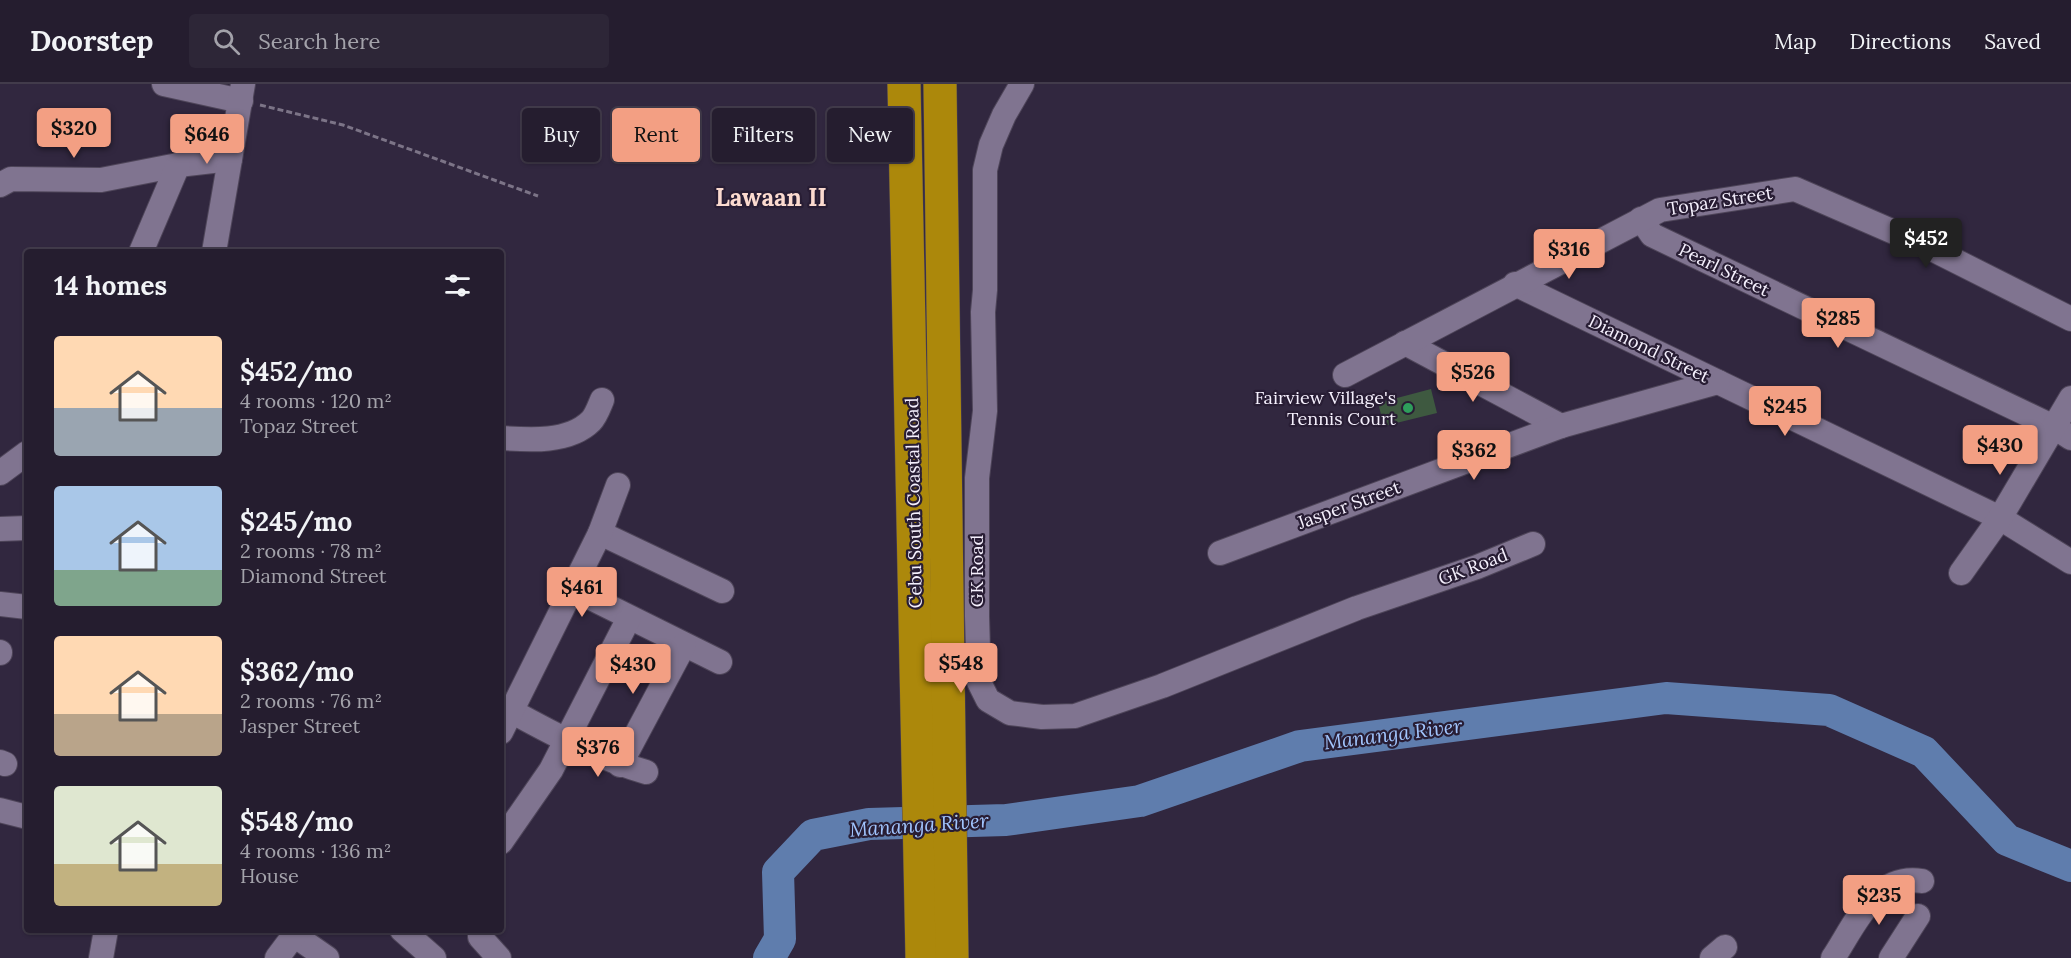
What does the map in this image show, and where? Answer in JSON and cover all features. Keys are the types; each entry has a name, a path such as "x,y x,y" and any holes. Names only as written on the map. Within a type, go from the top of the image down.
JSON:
{"highway":[{"name":"Cebu South Coastal Road","path":"904,84 928,474 952,958"},
{"name":"Cebu South Coastal Road","path":"922,958 928,474 940,84"}],"street":[{"path":"164,84 242,92 215,249"},
{"name":"GK Road","path":"1022,84 1004,115 991,145 985,170 985,290 982,312 985,411 977,478 977,616 979,682 988,700 1010,713 1042,717 1075,716 1162,686 1357,608 1477,567 1533,543"},
{"path":"0,185 11,179 101,180 178,165 230,159"},
{"path":"142,249 178,165"},
{"name":"Topaz Street","path":"1345,375 1660,210 1795,189 1926,246 2071,319"},
{"name":"Pearl Street","path":"1641,219 1652,235 2063,433"},
{"name":"Diamond Street","path":"1515,284 2000,518 2071,562"},
{"path":"1405,343 1561,426"},
{"name":"Jasper Street","path":"1220,553 1561,426 1718,382"},
{"path":"1961,573 2063,433 2071,398"},
{"path":"504,438 554,438 581,429 592,420 602,400"},
{"path":"0,473 24,455"},
{"path":"618,485 600,533 506,722 566,741 620,765 646,772"},
{"path":"0,529 24,528"},
{"path":"600,533 722,591"},
{"path":"573,589 720,662"},
{"path":"0,604 24,607"},
{"path":"504,838 546,780 630,618"},
{"path":"620,765 684,645"},
{"path":"0,810 24,816"},
{"path":"1833,958 1873,897 1889,884 1908,879 1922,881"},
{"path":"1891,958 1918,915"},
{"path":"101,958 105,933"},
{"path":"277,958 296,933 327,958"},
{"path":"405,933 434,958"},
{"path":"480,933 480,937 499,958"}],"path":[{"path":"242,92 343,125 538,196"}],"green space":[{"name":"Fairview Village's Tennis Court","path":"1431,389 1437,413 1384,426 1378,403"}],"waterway":[{"name":"Mananga River","path":"769,958 780,939 778,872 813,835 869,824 1006,820 1140,801 1300,746 1666,698 1829,710 1924,752 2007,840 2071,866"}],"place":[{"name":"Fairview Village's Tennis Court","path":"1408,408"}],"district":[{"name":"Lawaan II","path":"771,198"}]}
